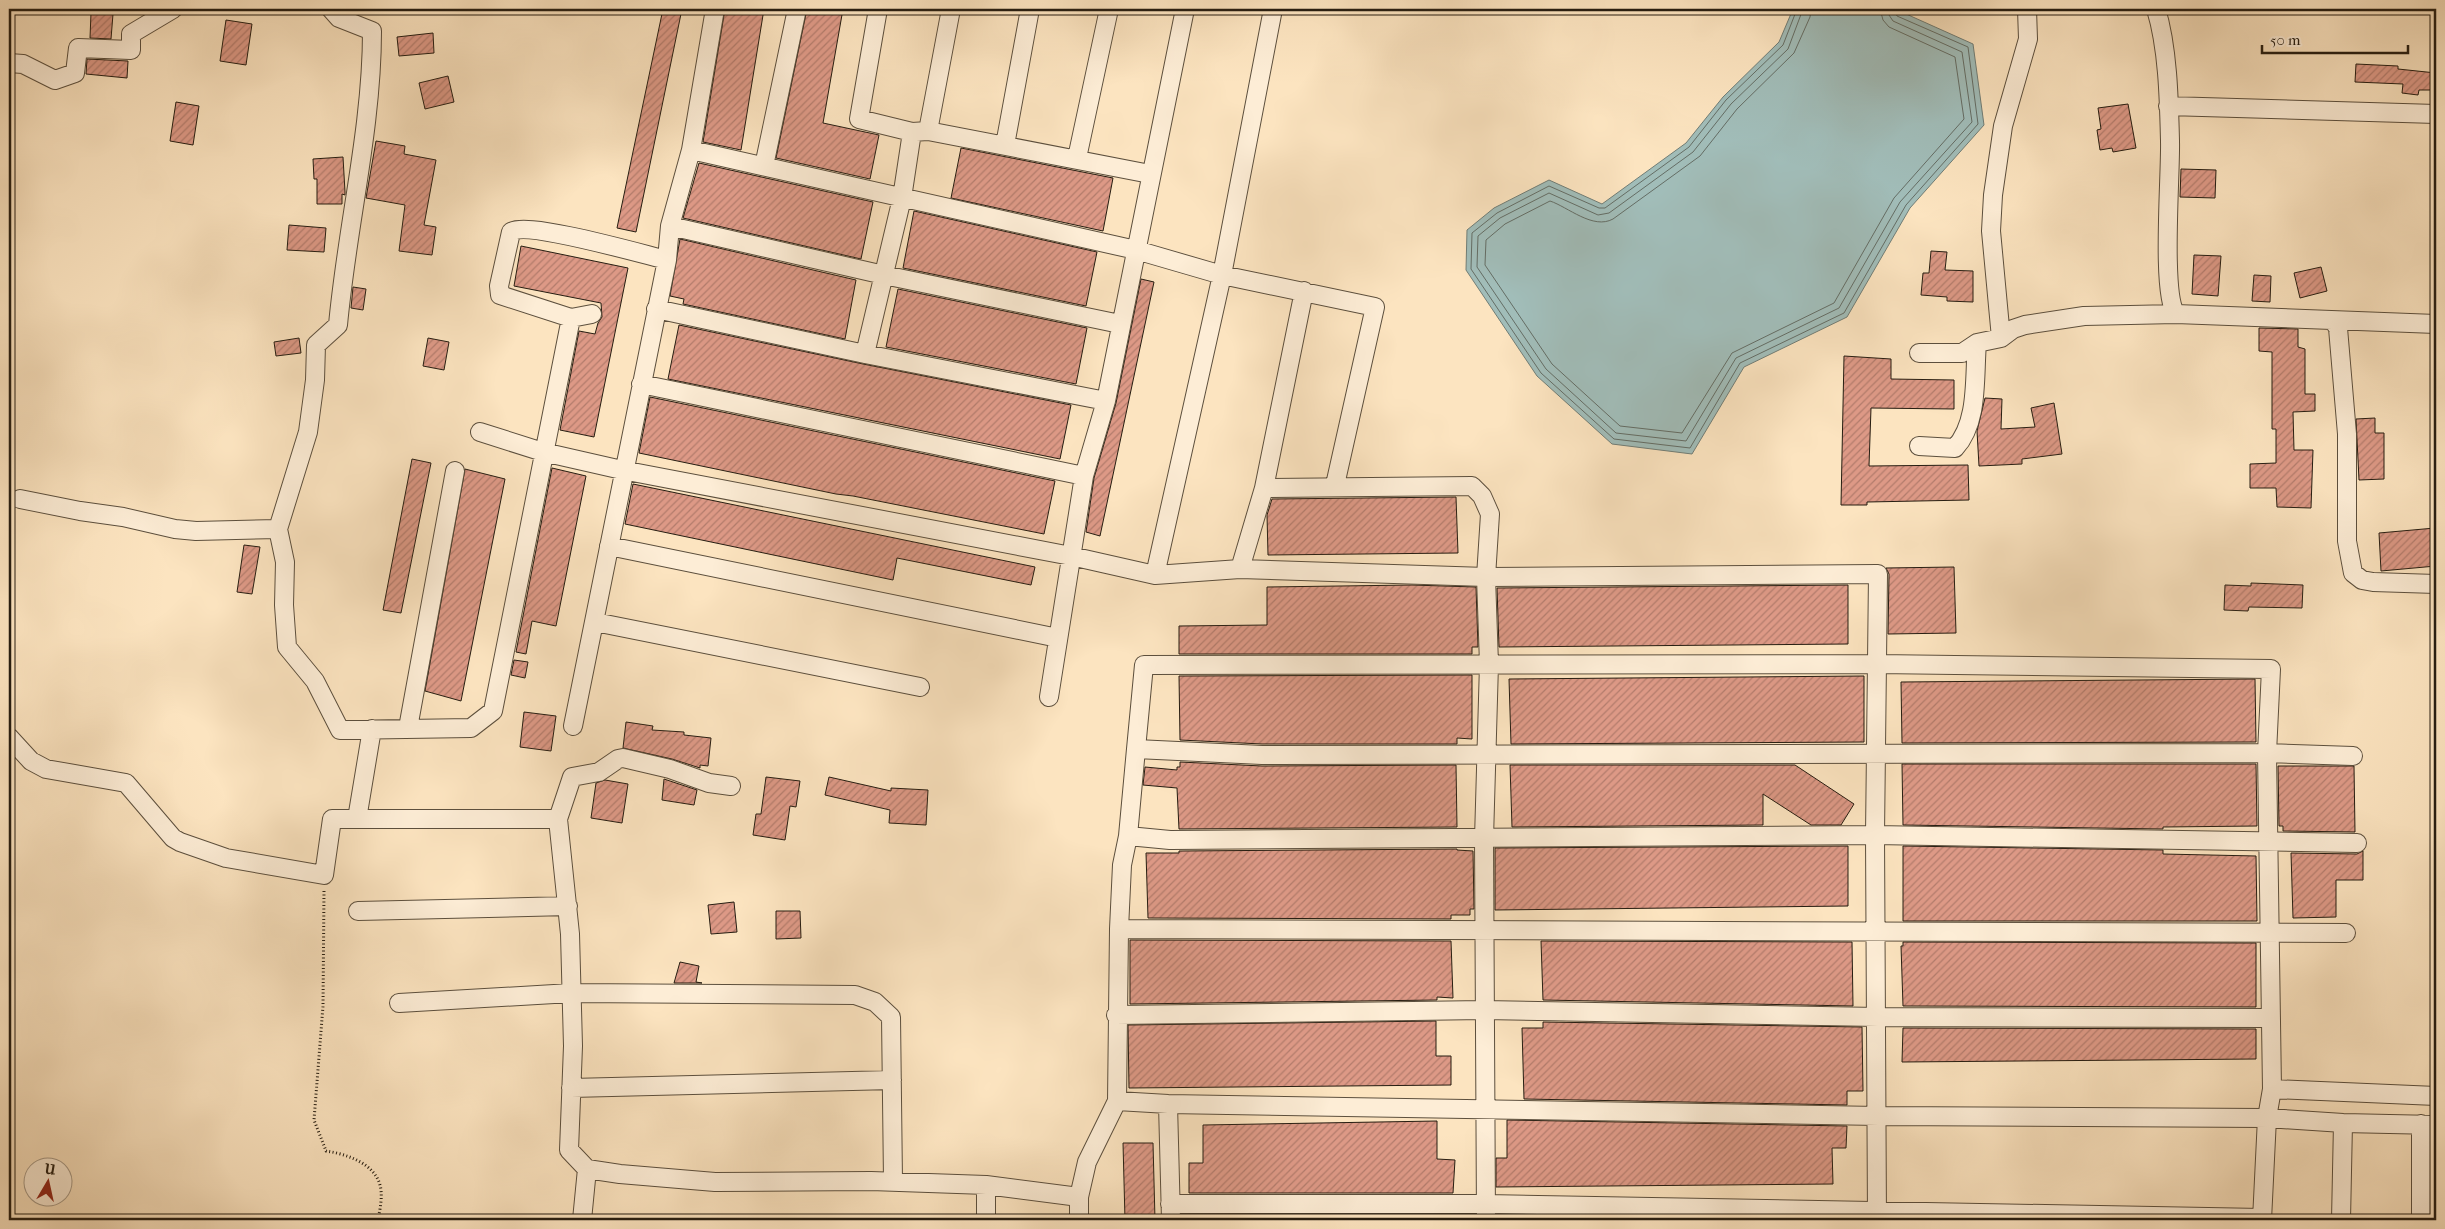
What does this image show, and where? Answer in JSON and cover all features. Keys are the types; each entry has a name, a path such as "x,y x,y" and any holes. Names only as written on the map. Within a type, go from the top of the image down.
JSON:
{"street":[{"path":"9,63 23,64 55,80 75,73 78,48 131,50 131,34 173,9"},
{"path":"331,9 339,18 372,30 372,74 343,268 338,325 316,345 315,380 308,432 278,529 285,562 284,605 287,647 315,681 340,730 471,728 493,711 571,318"},
{"path":"573,726 596,622 622,470 667,260 670,226 691,150 715,9"},
{"path":"764,166 796,9"},
{"path":"878,9 859,119 1077,158 1150,174"},
{"path":"865,354 902,198 951,9"},
{"path":"1005,145 1030,9"},
{"path":"1077,158 1109,9"},
{"path":"1049,697 1084,476 1106,401 1150,174 1185,9"},
{"path":"1155,575 1222,274 1273,9"},
{"path":"2001,338 1991,231 1993,195 2003,126 2028,39 2027,9"},
{"path":"2156,9 2164,50 2168,106 2170,142 2170,280 2172,307 2176,314"},
{"path":"2168,106 2436,114"},
{"path":"691,150 1136,250 1222,274 1375,307 1335,486"},
{"path":"670,226 884,275 1120,324"},
{"path":"592,314 571,318 500,295 499,286 510,235 513,231 518,229 541,230 667,260"},
{"path":"1240,569 1264,488 1304,291"},
{"path":"656,309 865,354 1106,401"},
{"path":"1919,353 1962,354 1977,343 2001,338 2013,329 2025,325 2084,316 2176,314 2334,322 2436,324"},
{"path":"2334,322 2338,328 2347,434 2347,541 2353,573 2362,580 2374,582 2436,584"},
{"path":"1919,446 1955,448 1962,440 1970,422 1977,343"},
{"path":"641,384 1084,476"},
{"path":"480,432 543,452 622,470 1071,556 1155,575 1240,569 1486,577 1878,574 1875,835 1878,1017 1877,1215"},
{"path":"408,728 455,472"},
{"path":"1264,488 1472,486 1482,496 1490,514 1486,577 1489,664 1484,839 1486,1212"},
{"path":"20,499 80,512 123,517 196,532 278,529"},
{"path":"609,546 1058,638"},
{"path":"596,622 920,687"},
{"path":"1079,1220 1079,1198 1087,1162 1117,1101 1118,929 1122,865 1128,836 1144,665 1877,664 2271,669 2266,753 2272,1089 2267,1118 2262,1219 1486,1212 1170,1212 1168,1104"},
{"path":"357,819 372,729"},
{"path":"9,737 30,761 46,769 126,782 173,838 180,842 226,858 324,875 332,819 558,819"},
{"path":"1136,749 1262,755 1487,753 1876,755 2266,753 2354,756"},
{"path":"730,786 709,783 670,769 618,759 599,772 572,777 558,819 568,906 573,1046 569,1150 587,1169 715,1182 892,1181 986,1185 1079,1198"},
{"path":"1128,836 1170,840 1875,835 2357,843"},
{"path":"358,911 568,906"},
{"path":"1118,929 2346,933"},
{"path":"399,1003 571,994 844,993 875,1002 891,1017 892,1181"},
{"path":"1116,1015 1484,1010 1878,1017 2270,1018"},
{"path":"571,1088 892,1080"},
{"path":"2272,1089 2436,1096"},
{"path":"1117,1101 1168,1104 1485,1111 2267,1118 2343,1124 2429,1125 2429,1144 2420,1220"},
{"path":"2341,1220 2343,1124"},
{"path":"582,1220 587,1169"},
{"path":"986,1185 986,1220"}],"path":[{"path":"324,875 323,1006 314,1120 326,1151 344,1154 372,1171 380,1184 378,1220"}],"water":[{"path":"1793,9 1895,9 1973,44 1984,125 1910,208 1847,317 1744,367 1692,454 1612,444 1537,376 1466,270 1467,230 1494,208 1549,180 1602,204 1686,143 1723,97 1779,42"}],"building":[{"path":"663,9 682,9 636,232 617,228"},
{"path":"725,9 764,9 741,150 703,142"},
{"path":"807,9 843,9 823,123 879,135 870,179 776,158"},
{"path":"91,13 113,14 111,39 90,38"},
{"path":"226,20 252,24 246,65 220,61"},
{"path":"433,33 434,53 399,56 397,37"},
{"path":"87,59 128,61 127,78 86,74"},
{"path":"2356,64 2398,66 2398,69 2436,73 2436,90 2419,90 2418,95 2402,93 2403,84 2355,82"},
{"path":"448,76 454,102 425,109 419,83"},
{"path":"176,102 199,106 193,145 170,141"},
{"path":"2128,104 2136,148 2113,152 2112,148 2100,150 2097,130 2101,129 2098,108"},
{"path":"376,141 405,146 404,154 436,160 424,225 436,227 432,255 399,251 405,205 366,198"},
{"path":"961,148 1113,178 1103,231 951,198"},
{"path":"343,157 345,195 342,194 342,204 317,204 317,179 314,179 313,159"},
{"path":"699,163 873,202 861,259 683,218"},
{"path":"2181,169 2216,170 2215,198 2180,197"},
{"path":"914,211 1097,252 1086,306 903,268"},
{"path":"289,225 326,228 324,252 287,250"},
{"path":"680,239 856,280 845,339 683,304 684,299 670,296"},
{"path":"521,246 628,268 594,437 560,430 579,331 595,334 602,317 601,303 514,286"},
{"path":"1931,251 1947,252 1945,270 1973,271 1973,302 1947,301 1947,297 1921,295 1923,273 1929,273"},
{"path":"2194,255 2221,256 2218,296 2192,294"},
{"path":"2321,267 2327,291 2300,298 2294,273"},
{"path":"2254,275 2271,276 2270,302 2252,301"},
{"path":"1141,279 1154,282 1100,536 1086,532 1094,478 1116,403"},
{"path":"353,287 366,289 363,310 351,308"},
{"path":"898,289 1087,328 1076,384 886,347"},
{"path":"679,325 1071,405 1060,459 668,379"},
{"path":"2259,328 2298,329 2298,347 2305,349 2305,394 2315,394 2315,411 2293,412 2294,450 2313,450 2311,508 2277,507 2276,488 2250,488 2250,464 2276,463 2276,429 2272,429 2272,352 2259,351"},
{"path":"299,338 301,353 276,356 274,342"},
{"path":"428,338 449,342 444,370 423,366"},
{"path":"1844,356 1891,359 1891,379 1954,380 1954,409 1871,408 1869,466 1968,465 1969,500 1867,502 1867,505 1841,505"},
{"path":"650,397 1055,481 1044,534 836,494 639,453"},
{"path":"1985,398 2002,399 2001,429 2035,427 2031,408 2054,403 2062,454 2022,459 2022,464 1979,466 1977,431"},
{"path":"2375,418 2375,433 2384,433 2384,479 2359,480 2356,419"},
{"path":"412,459 431,463 401,613 383,610"},
{"path":"552,468 586,476 556,626 532,621 526,654 516,652"},
{"path":"465,469 505,479 461,701 425,691"},
{"path":"633,484 1035,567 1031,585 897,558 893,580 625,524"},
{"path":"1456,497 1458,553 1268,555 1267,515 1272,499"},
{"path":"2435,528 2436,566 2381,571 2379,533"},
{"path":"244,545 260,547 252,594 237,592"},
{"path":"1954,567 1956,633 1888,634 1889,574 1886,568"},
{"path":"2251,583 2303,585 2302,608 2249,607 2248,611 2224,610 2225,585 2251,586"},
{"path":"1412,585 1476,587 1478,647 1472,647 1472,654 1179,654 1179,626 1267,625 1267,587"},
{"path":"1848,585 1848,644 1499,647 1497,588"},
{"path":"514,660 528,662 525,678 511,675"},
{"path":"1472,675 1472,739 1457,738 1457,744 1262,744 1180,740 1179,676"},
{"path":"1864,676 1864,742 1511,744 1509,679"},
{"path":"2255,679 2256,742 1902,743 1901,682"},
{"path":"524,712 556,716 551,751 520,747"},
{"path":"626,722 653,726 652,730 684,732 684,735 711,738 708,766 700,765 700,768 672,759 623,748"},
{"path":"1180,762 1262,766 1456,765 1457,827 1179,829 1177,788 1143,785 1145,767 1177,770 1177,767 1180,767"},
{"path":"1902,764 2256,764 2257,826 2163,827 2163,829 1903,825"},
{"path":"1510,765 1795,765 1854,804 1841,825 1811,825 1763,794 1763,825 1512,827"},
{"path":"2278,766 2354,766 2355,832 2283,831 2283,826 2279,826"},
{"path":"766,777 800,781 796,807 790,806 785,840 753,835 756,814 761,814"},
{"path":"829,777 891,791 891,788 928,790 926,825 889,823 890,810 825,795"},
{"path":"664,779 697,790 694,805 662,800"},
{"path":"605,780 628,784 622,823 591,818 596,783"},
{"path":"1848,846 1848,906 1495,910 1495,848"},
{"path":"1903,846 2163,850 2163,854 2256,856 2257,921 1903,921"},
{"path":"1457,849 1473,851 1474,909 1470,909 1470,915 1451,915 1451,919 1148,918 1146,853 1179,853 1179,851"},
{"path":"2363,851 2363,880 2336,880 2336,917 2293,918 2291,853 2357,854"},
{"path":"734,902 737,932 711,934 708,905"},
{"path":"776,911 800,911 801,938 776,939"},
{"path":"1130,940 1451,941 1453,998 1437,997 1437,1000 1130,1004"},
{"path":"1541,941 1852,942 1853,1006 1543,1000"},
{"path":"1903,942 2256,943 2256,1007 1903,1006 1901,946 1903,946"},
{"path":"680,962 699,966 696,982 702,983 674,983"},
{"path":"1436,1021 1436,1056 1451,1056 1451,1085 1129,1088 1128,1025"},
{"path":"1543,1022 1862,1027 1863,1091 1847,1091 1847,1105 1524,1099 1522,1028 1543,1028"},
{"path":"1903,1028 2256,1029 2256,1059 1902,1062"},
{"path":"1507,1120 1847,1126 1846,1148 1832,1148 1833,1184 1496,1187 1496,1158 1507,1158"},
{"path":"1437,1121 1437,1159 1455,1160 1453,1193 1189,1193 1189,1163 1203,1163 1203,1125"},
{"path":"1123,1143 1153,1143 1155,1220 1125,1220"},
{"path":"1190,1215 1453,1215 1453,1220 1190,1220"}]}
